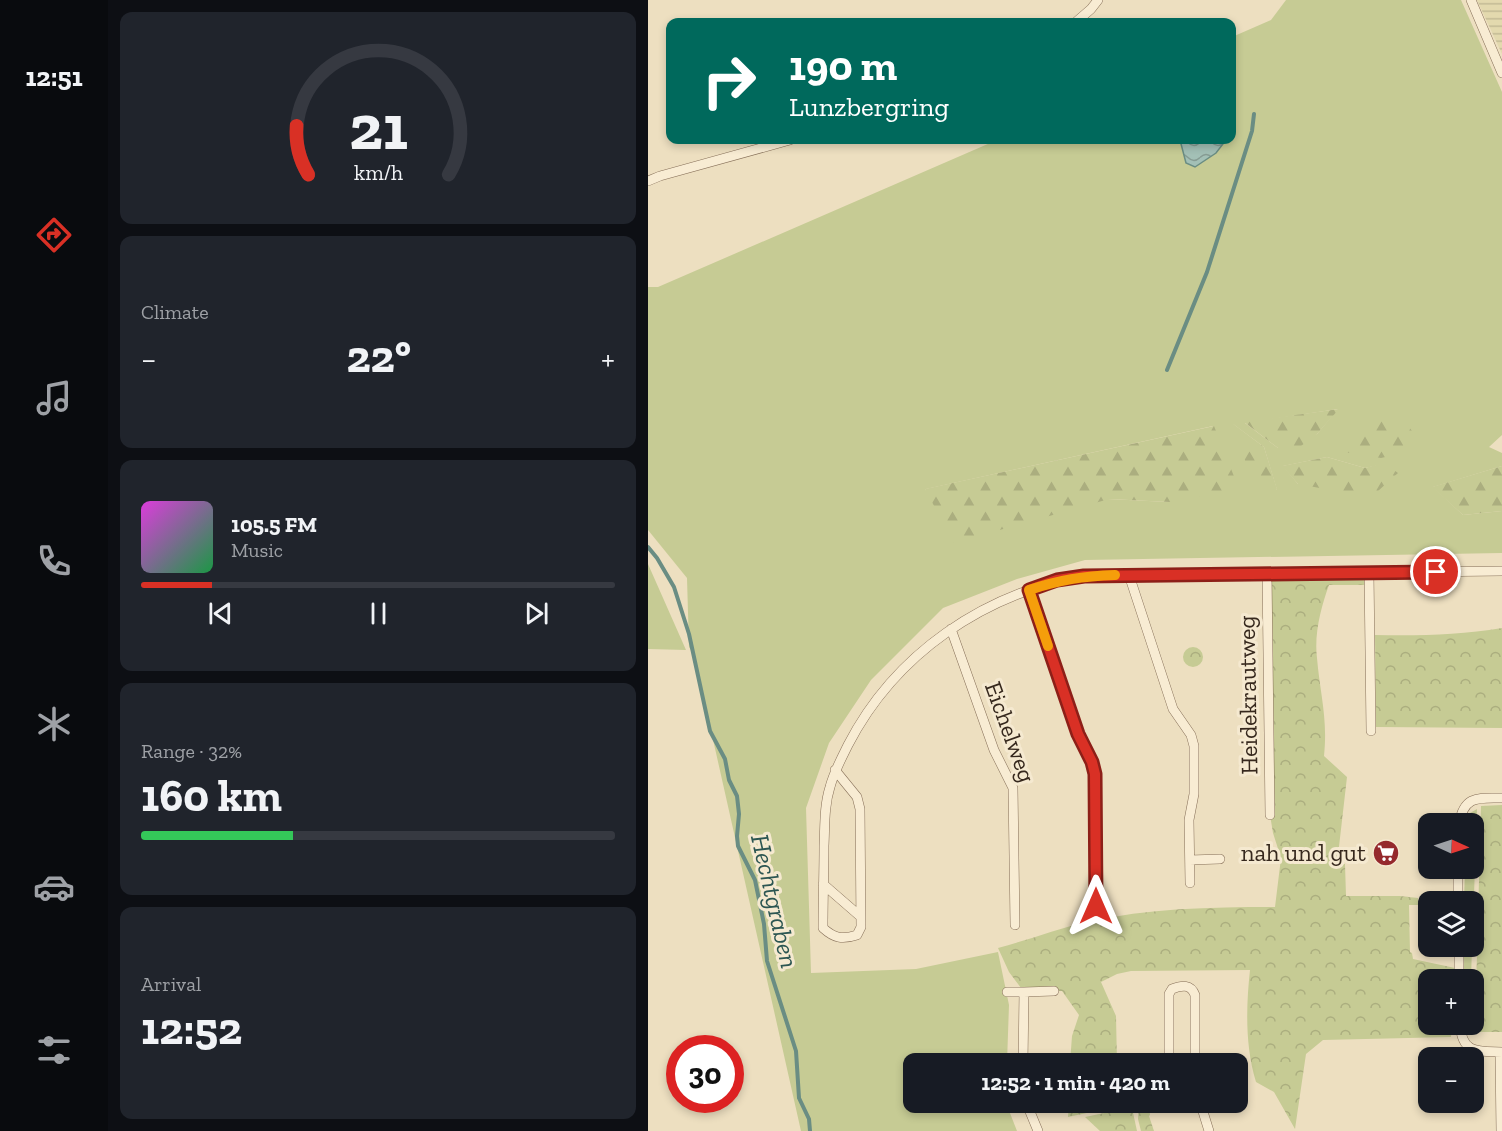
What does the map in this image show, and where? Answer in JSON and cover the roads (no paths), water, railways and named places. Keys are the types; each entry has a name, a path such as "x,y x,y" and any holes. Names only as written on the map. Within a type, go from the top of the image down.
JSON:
{"street":[{"path":"1081,18 1098,0"},
{"path":"1471,0 1502,73"},
{"path":"648,181 775,144"},
{"path":"835,770 857,797 860,809 861,927 857,935 847,938 831,935 823,928 826,803 835,770 857,729 889,683 914,658 951,628 1006,598 1057,580 1084,576 1502,571"},
{"path":"1369,573 1371,731"},
{"path":"1129,574 1173,709 1191,735 1194,746 1194,794 1189,820 1190,883"},
{"name":"Heidekrautweg","path":"1266,574 1270,815"},
{"path":"1029,590 1078,734 1092,762 1095,774 1096,906"},
{"name":"Eichelweg","path":"951,628 994,750 1013,788 1015,925"},
{"path":"1461,813 1467,804 1479,798 1502,798"},
{"path":"1190,860 1220,860"},
{"path":"823,884 861,918"},
{"path":"1169,1053 1169,994 1172,989 1179,986 1188,986 1193,989 1195,995 1195,1053"},
{"path":"1007,992 1054,991"},
{"path":"1023,1053 1024,992"},
{"path":"1461,1035 1466,1046 1473,1050 1501,1052 1501,1131"},
{"path":"1031,1113 1038,1131"},
{"path":"1203,1113 1209,1131"}],"water":[{"path":"1181,144 1223,144 1216,153 1195,167 1186,163"}],"waterway":[{"path":"1167,370 1207,272 1252,131 1254,114"},
{"name":"Hechtgraben","path":"648,547 674,587 689,634 710,731 725,759 729,780 737,796 738,846 755,880 764,924 767,961 796,1051 799,1098 809,1119 810,1131"}],"place":[{"name":"nah und gut","path":"1386,853"}]}
